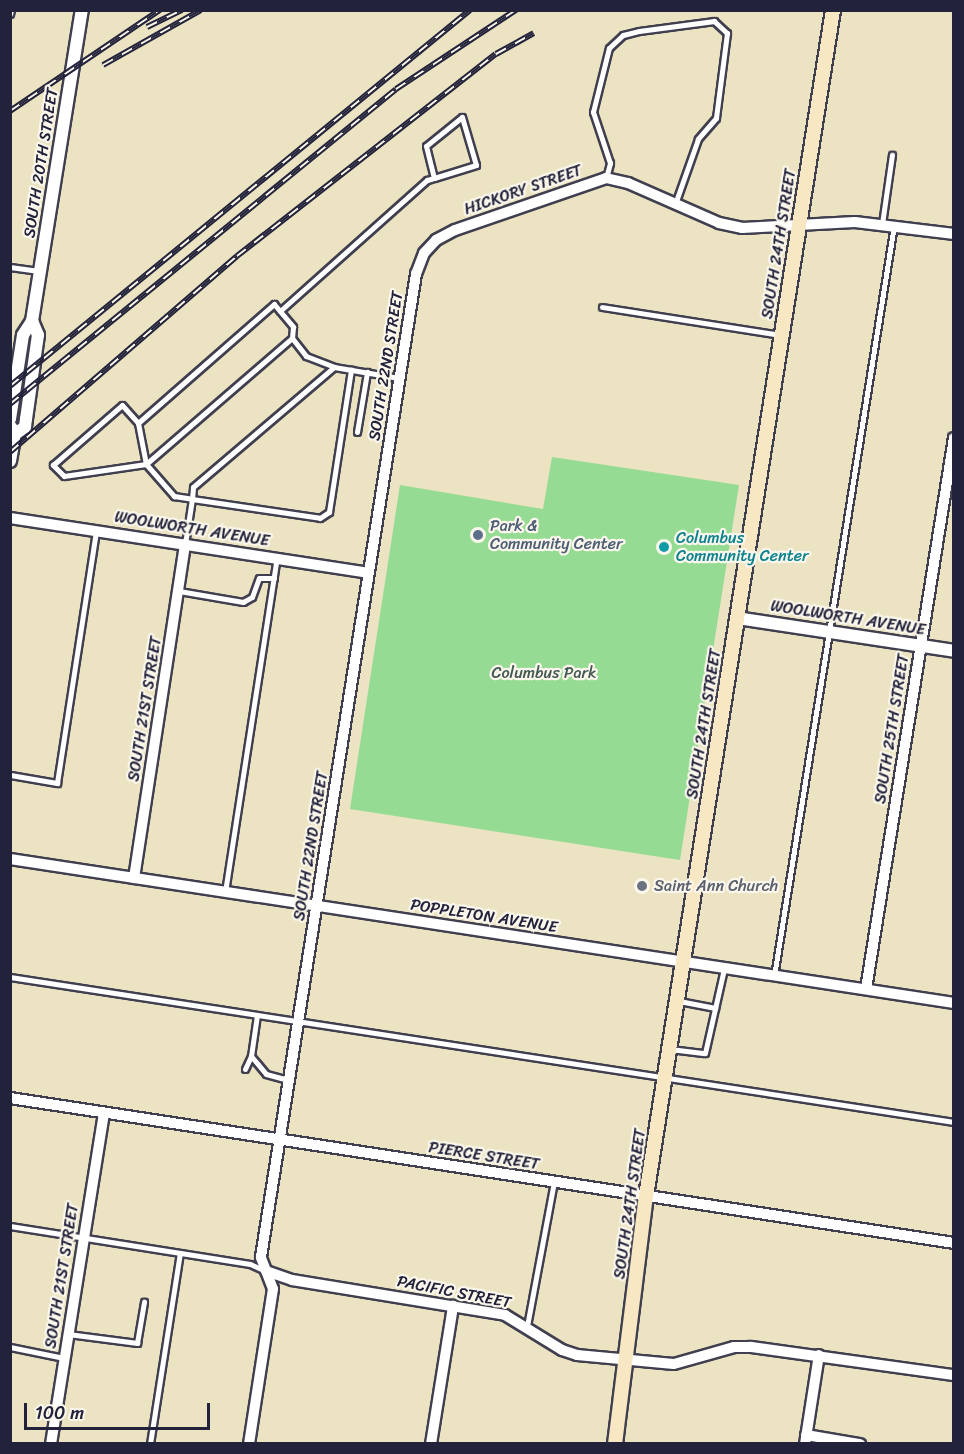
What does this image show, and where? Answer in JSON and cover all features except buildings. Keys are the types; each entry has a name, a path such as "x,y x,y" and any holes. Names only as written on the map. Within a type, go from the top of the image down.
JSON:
{"main road":[{"name":"SOUTH 24TH STREET","path":"615,1443 646,1196 833,10"}],"street":[{"name":"SOUTH 20TH STREET","path":"10,419 23,335 32,321 82,10"},
{"name":"HICKORY STREET","path":"424,253 436,240 455,230 606,178 628,183 719,223 742,228 798,227 855,222 888,224 954,234"},
{"name":"SOUTH 22ND STREET","path":"249,1443 273,1289 261,1257 399,378 416,274 424,253"},
{"name":"SOUTH 20TH STREET","path":"10,461 13,430 25,427 38,335 32,321"},
{"name":"SOUTH 25TH STREET","path":"867,989 954,438"},
{"name":"WOOLWORTH AVENUE","path":"10,518 368,573"},
{"name":"SOUTH 21ST STREET","path":"134,878 185,544"},
{"name":"WOOLWORTH AVENUE","path":"737,618 954,651"},
{"name":"POPPLETON AVENUE","path":"10,859 954,1003"},
{"name":"PIERCE STREET","path":"10,1098 954,1243"},
{"name":"SOUTH 21ST STREET","path":"51,1443 104,1113"},
{"name":"PACIFIC STREET","path":"266,1271 292,1280 505,1315 570,1353 674,1364 734,1347 819,1355 954,1375"},
{"path":"431,1443 453,1306"},
{"path":"819,1355 806,1439 860,1443"}],"lane":[{"path":"606,178 610,163 593,112 609,48 622,35 714,21 727,33 716,118 698,139 675,204"},
{"path":"280,311 427,180 434,178 476,165 462,117 426,146 434,178"},
{"path":"774,976 830,632 888,224 892,155"},
{"path":"10,267 40,271"},
{"path":"138,423 274,304 293,327 292,338 306,356 334,367 399,378"},
{"path":"602,307 781,335"},
{"path":"292,338 146,464 64,476 53,465 122,405 138,423 146,464 174,496 320,518 329,512 351,370"},
{"path":"185,544 193,487 334,367"},
{"path":"357,432 367,372"},
{"path":"10,775 57,783 96,531"},
{"path":"225,892 277,558"},
{"path":"178,591 249,601 259,578 274,578"},
{"path":"670,1049 705,1053 724,969"},
{"path":"10,977 954,1122"},
{"path":"678,1001 715,1008"},
{"path":"246,1069 257,1015"},
{"path":"250,1056 266,1074 289,1080"},
{"path":"527,1326 554,1182"},
{"name":"PACIFIC STREET","path":"10,1226 180,1253 266,1271"},
{"path":"150,1443 180,1253"},
{"path":"68,1334 137,1343 144,1302"},
{"path":"10,1347 64,1358"}],"green space":[{"name":"Columbus Park","path":"552,457 739,485 680,860 350,809 400,485 543,509"}],"railway":[{"path":"10,111 160,10"},
{"path":"147,27 182,10"},
{"path":"103,65 201,10"},
{"path":"10,386 470,10"},
{"path":"10,404 396,89 516,10"},
{"path":"10,452 237,256 496,54 534,33"}],"place":[{"name":"Park & Community Center","path":"478,535"},
{"name":"Columbus Community Center","path":"664,547"},
{"name":"Saint Ann Church","path":"642,886"}]}
